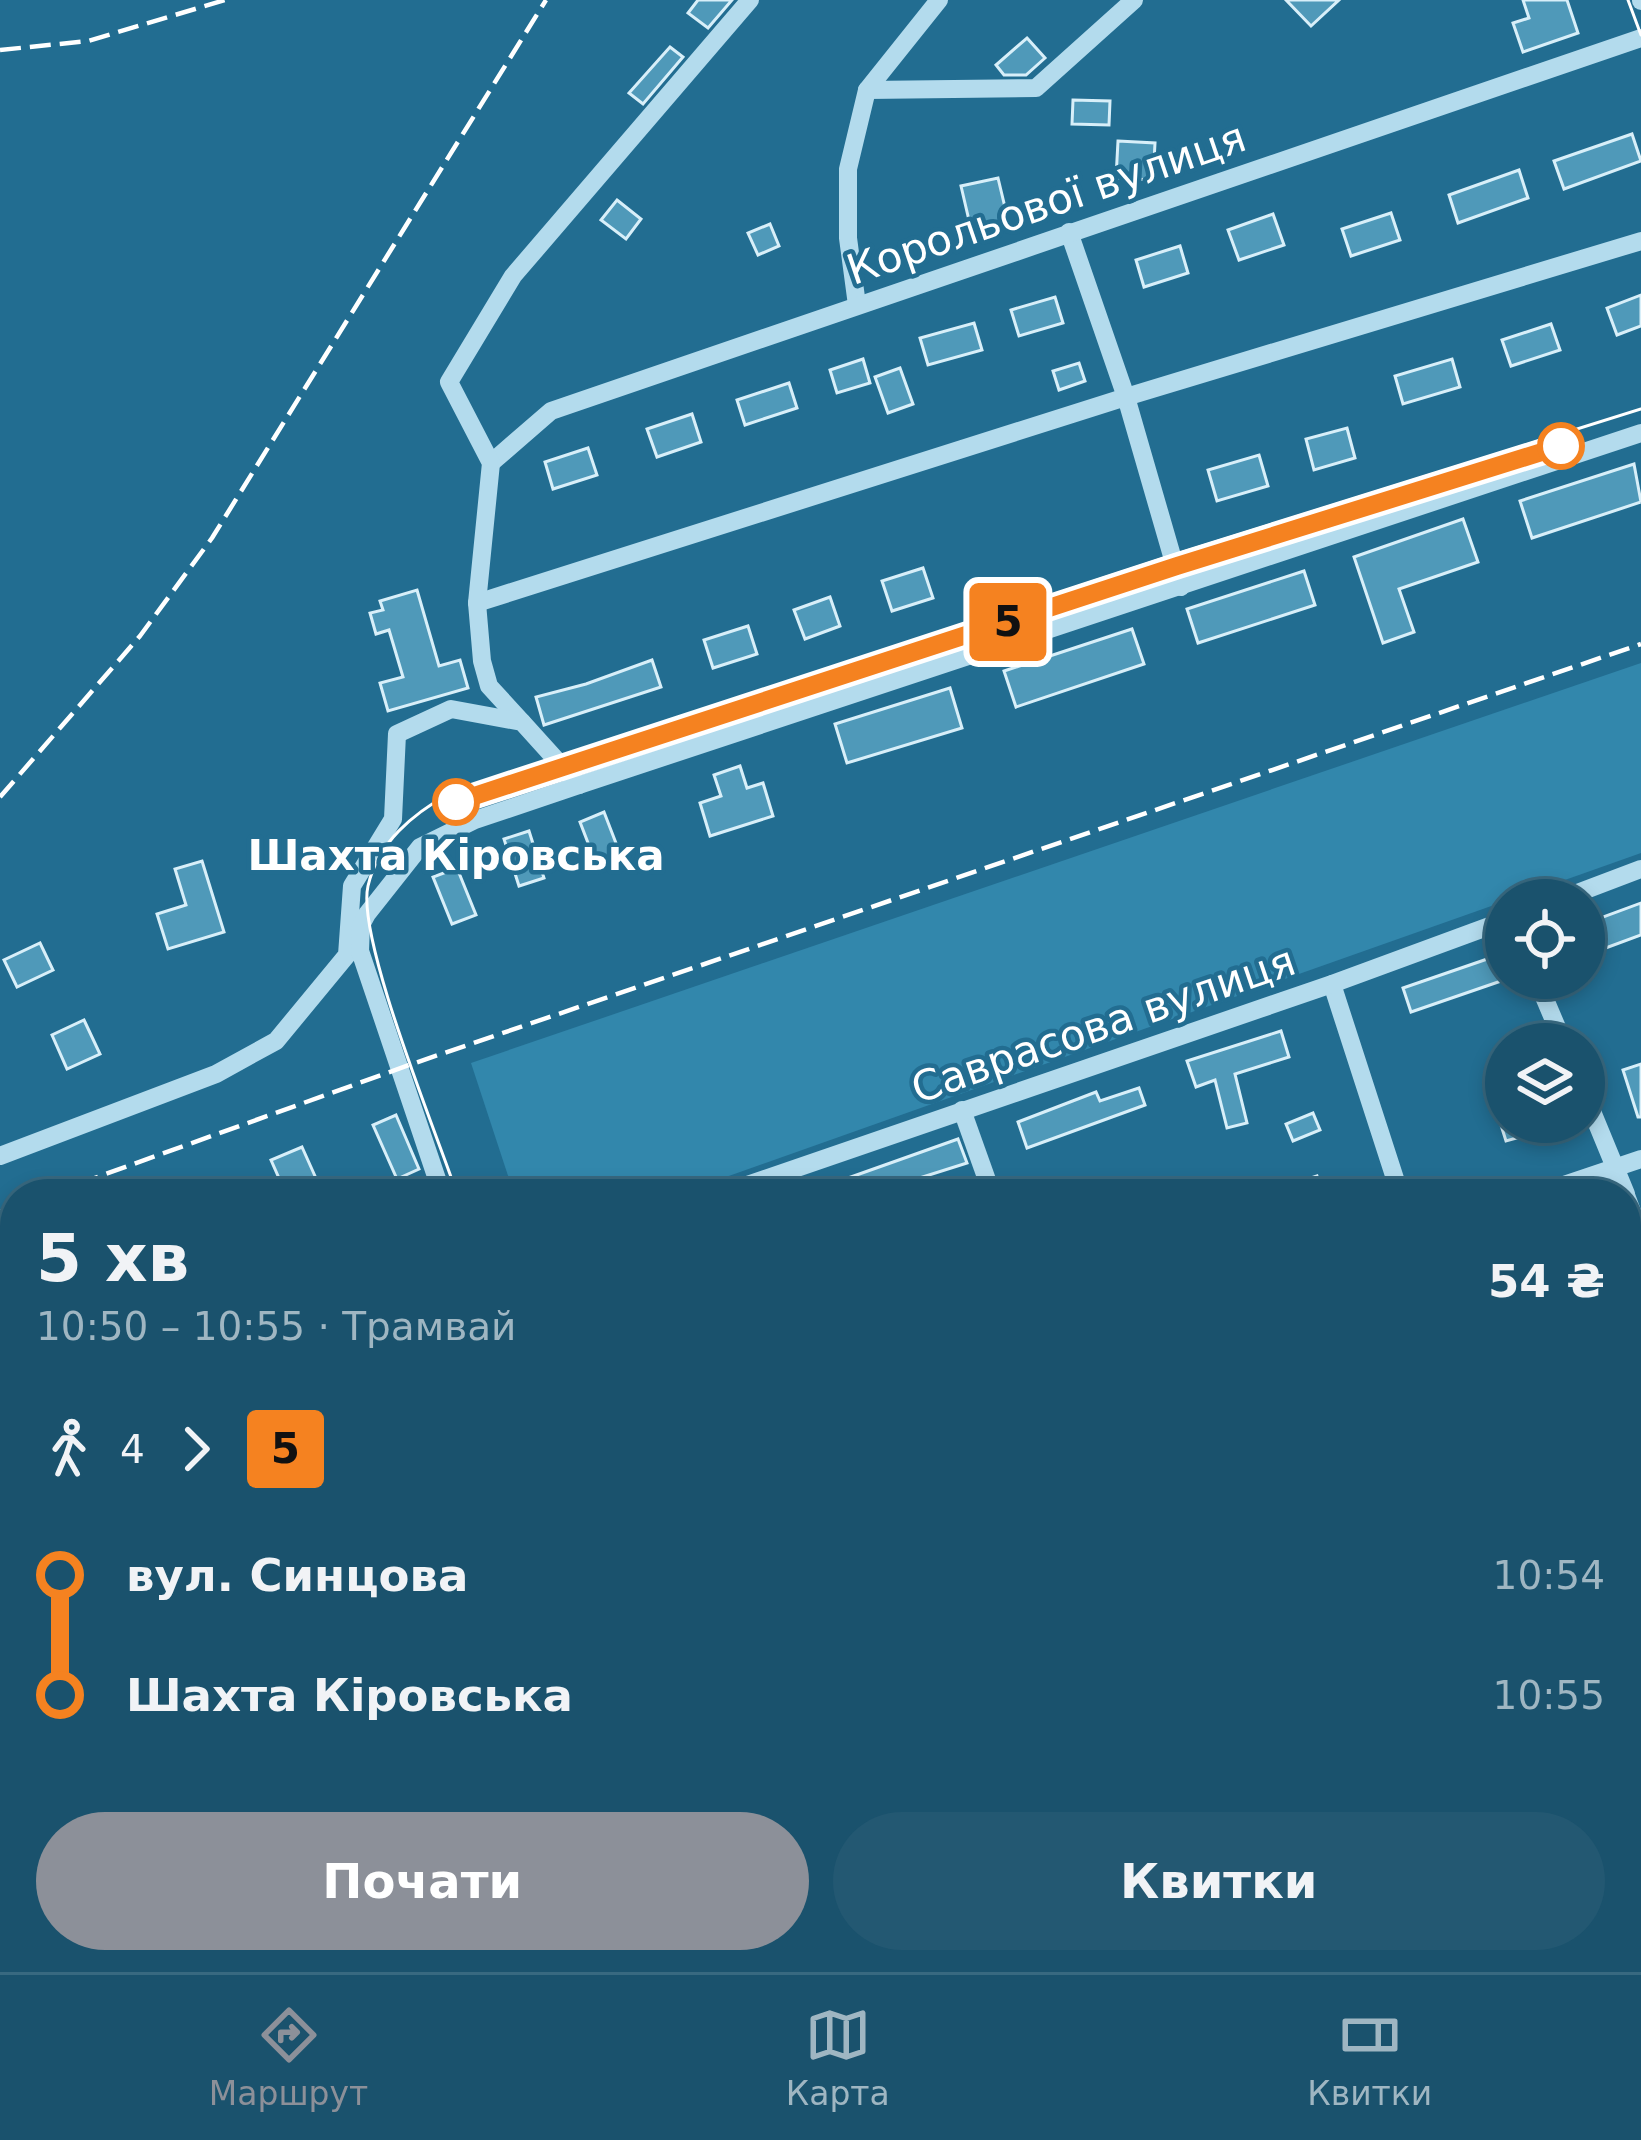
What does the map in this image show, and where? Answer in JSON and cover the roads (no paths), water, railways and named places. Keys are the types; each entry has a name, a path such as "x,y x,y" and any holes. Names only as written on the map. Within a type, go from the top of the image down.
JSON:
{"street":[{"path":"579,785 489,686 477,603 491,463 449,382 513,276 750,0"},
{"path":"857,305 848,238 848,169 867,90 939,0"},
{"path":"867,90 1036,88 1134,0"},
{"name":"Корольової вулиця","path":"491,463 551,411 1641,38"},
{"path":"1069,232 1126,398 1181,587"},
{"path":"477,603 1641,242"},
{"path":"437,1179 360,951 362,925 420,847 475,820 1641,433"},
{"path":"0,1156 216,1074 276,1041 347,955 352,886 393,819 397,734 452,709 522,722"},
{"path":"1605,883 1641,869"},
{"name":"Саврасова вулиця","path":"792,1179 962,1110 1485,928"},
{"path":"1332,984 1395,1179"},
{"path":"962,1110 987,1179"},
{"path":"1605,1141 1620,1179"},
{"path":"1581,1179 1641,1159"}],"tram line":[{"path":"1628,0 1641,35"},
{"path":"452,1179 386,990 368,912 368,886 380,856 410,820 436,801 1174,555 1641,409"},
{"name":"5","path":"456,802 1561,446"}],"railway":[{"path":"0,50 88,41 225,0"},
{"path":"0,797 140,636 212,538 546,0"},
{"path":"92,1179 412,1064 1641,644"}],"place":[{"name":"Шахта Кіровська","path":"456,802"}]}
